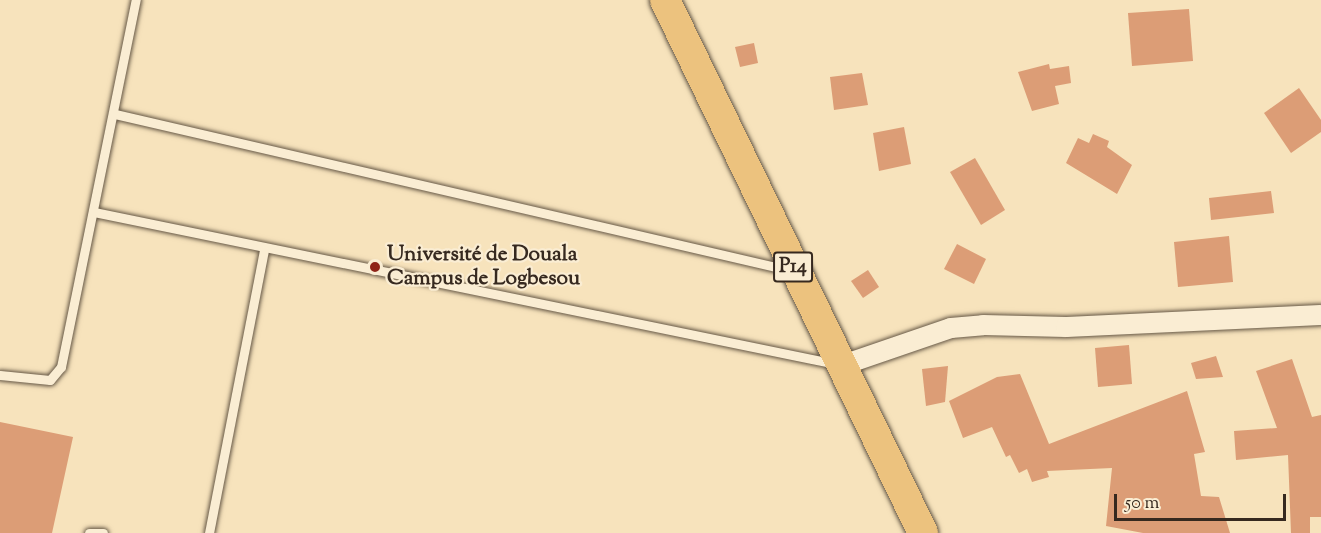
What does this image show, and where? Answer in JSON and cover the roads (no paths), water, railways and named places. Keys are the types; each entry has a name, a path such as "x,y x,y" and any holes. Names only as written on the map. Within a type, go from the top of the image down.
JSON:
{"main road":[{"name":"P14","path":"666,0 923,533"}],"street":[{"path":"843,365 942,331 983,325 1066,327 1321,315"}],"lane":[{"path":"0,375 50,380 61,367 115,114 136,0"},
{"path":"115,114 611,233 795,271"},
{"path":"94,212 264,250 843,365"},
{"path":"209,533 264,250"},
{"path":"89,533 102,533"}],"place":[{"name":"Université de Douala Campus de Logbesou","path":"375,267"}]}
